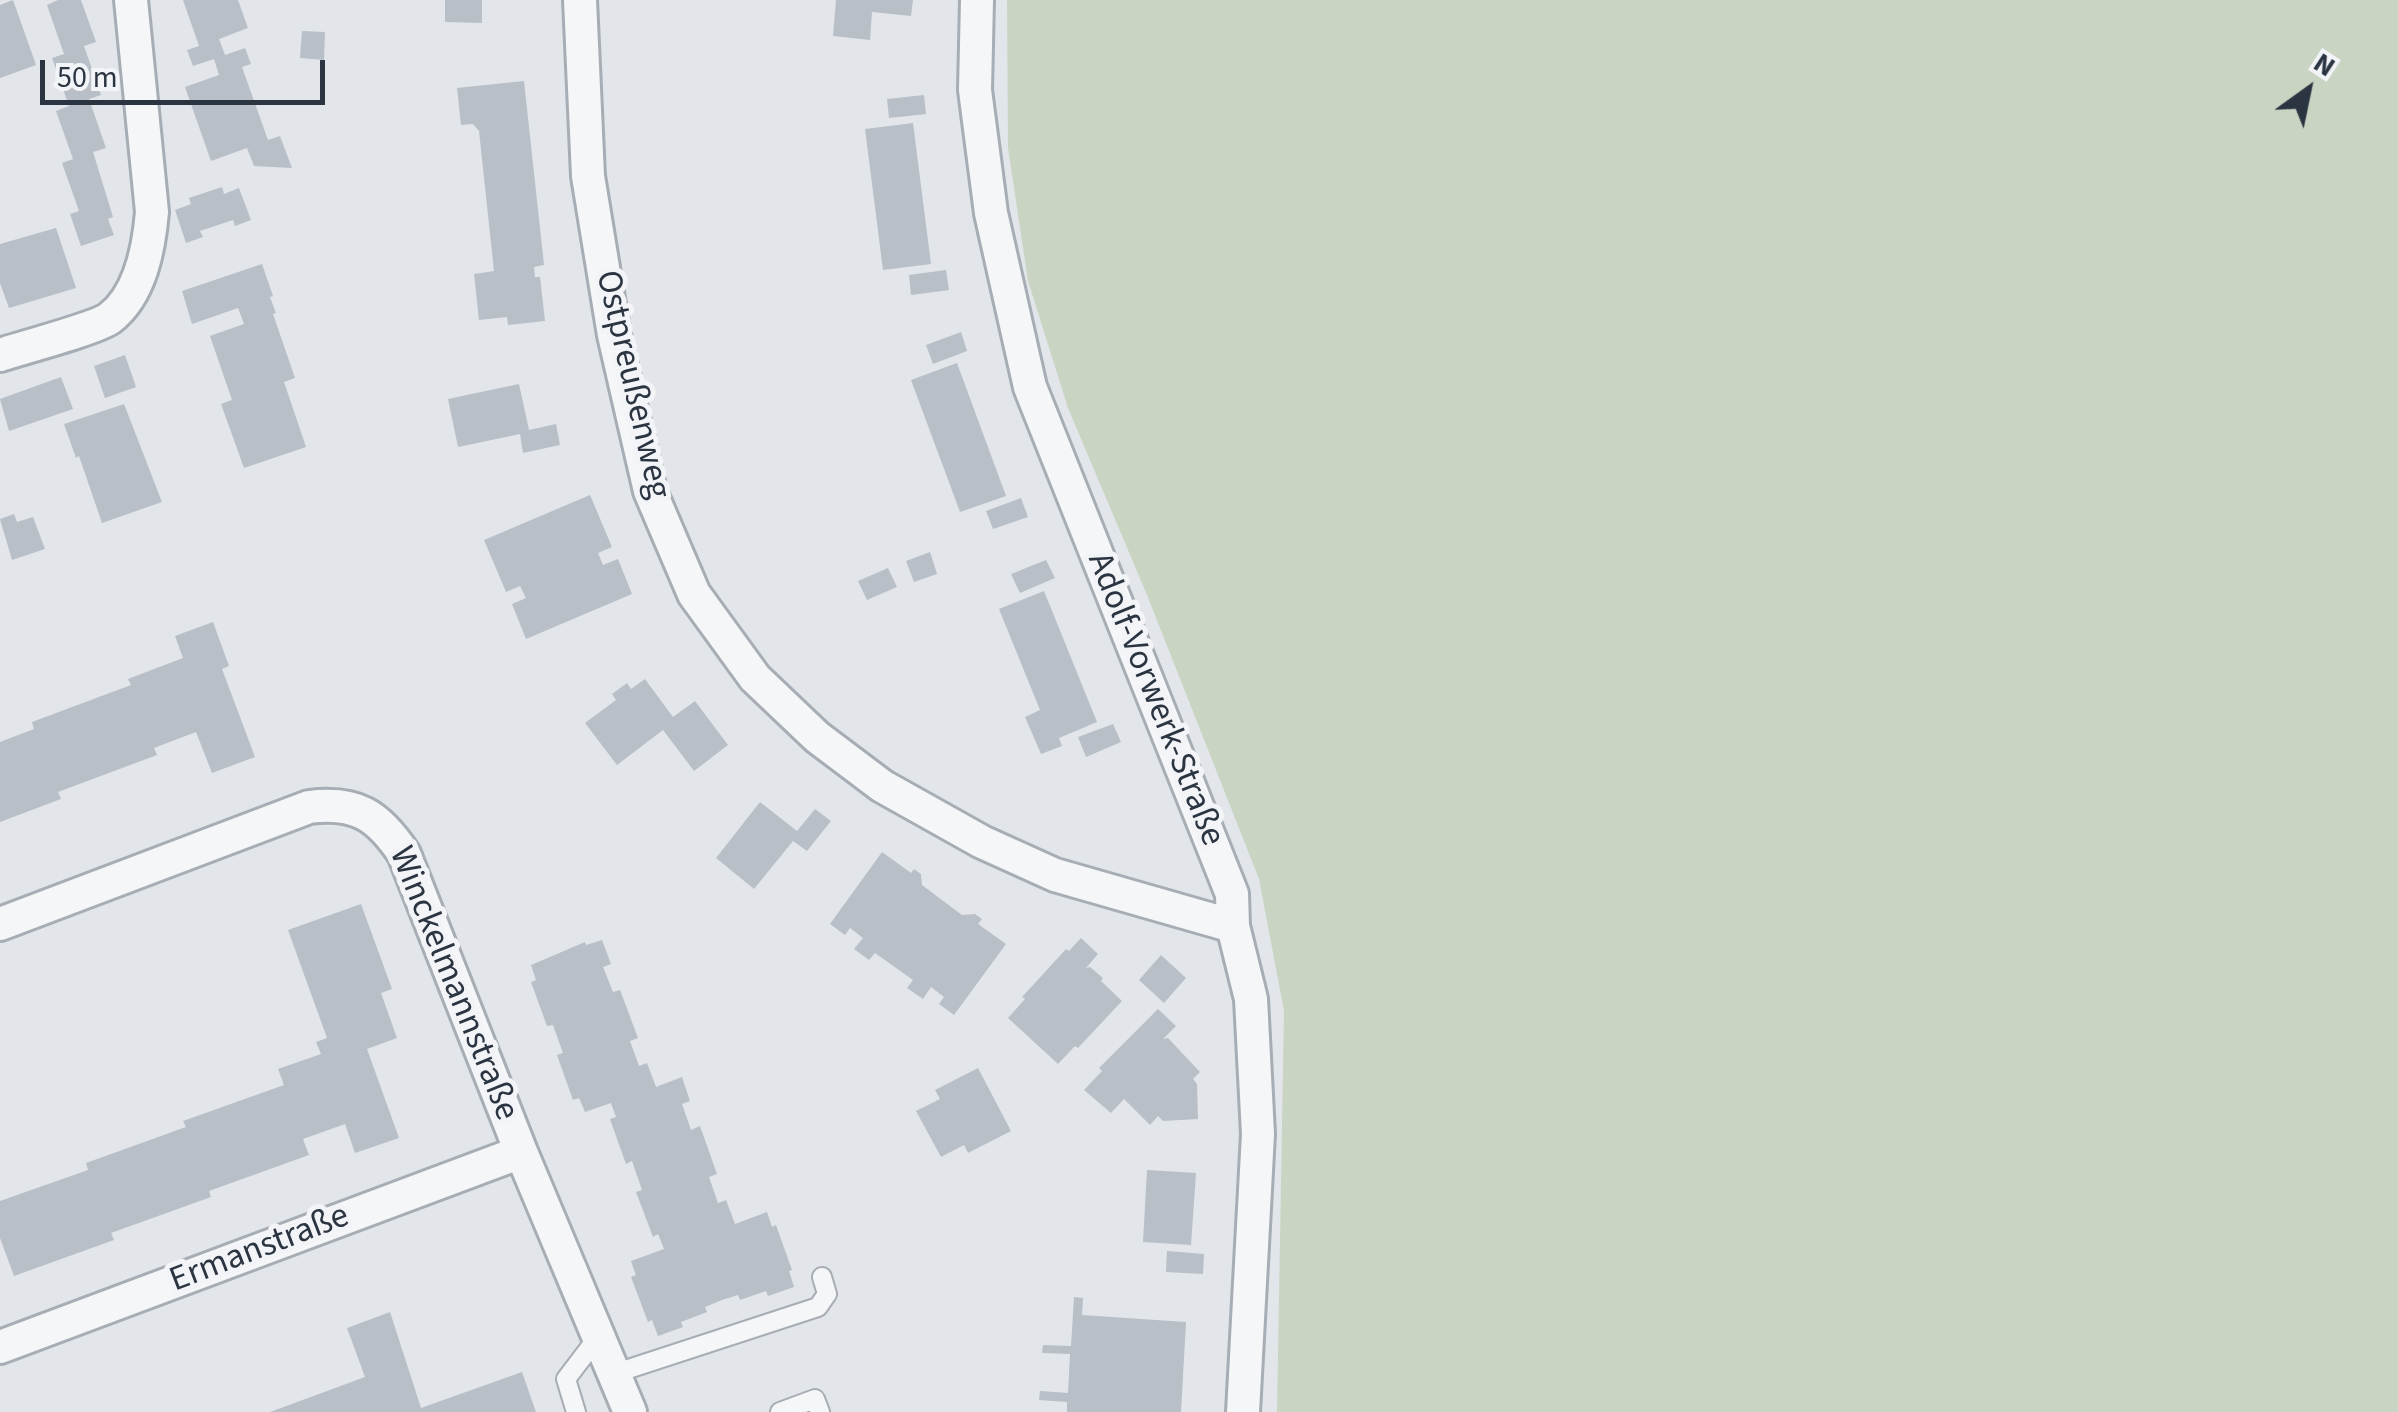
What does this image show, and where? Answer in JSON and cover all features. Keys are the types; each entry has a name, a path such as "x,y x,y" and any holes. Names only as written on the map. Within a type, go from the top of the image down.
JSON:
{"street":[{"path":"0,355 110,318 142,269 152,212 131,0"},
{"name":"Ostpreußenweg","path":"580,0 588,176 614,335 650,491 694,594 755,678 817,737 882,786 982,842 1055,875 1233,926"},
{"name":"Adolf-Vorwerk-Straße","path":"977,0 975,90 991,213 1030,387 1232,894 1233,926 1251,999 1258,1134 1243,1412"},
{"name":"Winckelmannstraße","path":"0,924 309,806 336,803 363,812 387,830 404,854 520,1152 630,1412"},
{"name":"Ermanstraße","path":"0,1347 520,1152"}],"lane":[{"path":"614,1374 818,1307 827,1294 822,1278"},
{"path":"576,1412 566,1379 598,1337"},
{"path":"780,1412 815,1399 820,1412"}],"green space":[{"path":"1007,0 2398,0 2398,1412 1277,1412 1284,1011 1259,879 1068,408 1028,281 1008,148"}],"building":[{"path":"13,0 36,65 0,78 0,5"},
{"path":"58,0 81,0 96,42 84,46 101,95 89,99 106,148 93,152 113,217 108,219 114,235 81,246 70,214 79,211 62,163 73,159 56,111 69,106 52,58 64,54 47,5"},
{"path":"183,0 238,0 248,28 219,39 225,55 245,48 251,64 242,67 268,140 280,136 292,168 254,166 247,148 211,161 185,87 219,75 214,59 193,66 187,50 199,46"},
{"path":"445,0 482,0 482,23 445,22"},
{"path":"836,0 913,0 911,16 872,12 870,40 833,36"},
{"path":"302,31 325,32 324,60 300,58"},
{"path":"524,81 544,265 534,267 535,277 540,277 545,321 508,325 507,317 479,320 474,274 494,271 479,131 473,124 461,125 457,88"},
{"path":"924,95 926,114 889,118 887,99"},
{"path":"913,123 931,264 883,270 865,129"},
{"path":"222,187 224,194 239,188 251,220 235,226 233,220 200,231 203,237 186,243 175,210 191,204 189,198"},
{"path":"56,228 76,288 9,308 0,283 0,244"},
{"path":"262,264 273,296 273,314 295,378 284,382 306,447 244,468 221,404 232,400 210,336 244,324 238,308 192,324 182,291"},
{"path":"946,270 949,290 911,295 909,275"},
{"path":"961,332 967,351 933,364 926,345"},
{"path":"125,355 136,387 105,398 94,366"},
{"path":"957,363 1006,496 960,512 911,380"},
{"path":"61,377 73,409 9,431 0,399"},
{"path":"519,384 529,430 556,424 560,445 523,453 520,434 458,447 448,399"},
{"path":"124,404 162,502 102,523 64,424"},
{"path":"590,495 612,547 598,553 603,565 618,559 632,594 526,639 512,604 526,598 520,586 506,592 484,540"},
{"path":"1021,498 1028,517 993,529 986,511"},
{"path":"14,514 17,522 33,517 45,549 12,560 0,519"},
{"path":"930,552 937,574 914,582 906,561"},
{"path":"1046,560 1055,578 1020,593 1011,574"},
{"path":"888,568 897,587 867,600 858,581"},
{"path":"1044,591 1097,722 1059,738 1062,746 1041,754 1025,717 1040,710 999,609"},
{"path":"213,622 229,666 222,669 255,757 212,773 196,732 154,748 157,755 58,792 61,799 0,822 0,742 34,729 32,722 131,685 128,679 183,658 175,636"},
{"path":"645,679 673,717 695,701 728,745 694,771 663,730 617,765 585,723 616,700 612,694 627,683 631,689"},
{"path":"1113,724 1121,742 1086,757 1078,737"},
{"path":"760,802 797,831 815,809 831,821 807,851 793,841 754,889 716,858"},
{"path":"882,852 911,873 914,869 921,874 922,885 962,915 975,914 982,919 978,924 1006,944 954,1015 939,1004 944,997 931,987 923,999 907,988 913,980 875,953 869,960 854,949 863,938 850,928 845,935 830,924"},
{"path":"361,904 392,989 381,993 397,1038 367,1049 399,1138 355,1153 345,1124 303,1139 309,1155 209,1191 211,1197 111,1233 114,1240 14,1276 0,1238 0,1201 88,1170 86,1163 186,1127 183,1121 284,1085 278,1069 321,1054 316,1042 327,1038 288,930"},
{"path":"1081,938 1098,954 1086,968 1103,978 1101,981 1122,1001 1058,1064 1008,1018 1025,999 1022,997"},
{"path":"602,940 611,964 603,967 613,992 620,990 638,1038 630,1041 639,1066 647,1063 656,1087 682,1077 690,1101 682,1104 691,1130 700,1126 717,1174 709,1177 718,1203 726,1200 735,1224 767,1212 772,1227 776,1225 792,1270 789,1271 794,1287 768,1296 766,1291 740,1300 738,1295 722,1300 705,1307 707,1312 681,1322 683,1327 658,1336 652,1320 648,1322 631,1277 636,1275 631,1261 664,1249 658,1234 653,1237 636,1192 642,1190 632,1161 626,1164 610,1119 616,1117 611,1103 585,1112 579,1098 573,1100 557,1055 563,1053 553,1025 547,1026 531,982 536,980 531,965 585,942 586,945"},
{"path":"1161,955 1186,978 1164,1003 1139,980"},
{"path":"1158,1009 1176,1026 1163,1039 1168,1038 1200,1072 1193,1079 1197,1084 1198,1119 1163,1121 1158,1116 1150,1125 1124,1099 1111,1113 1084,1090 1102,1071 1099,1068"},
{"path":"978,1068 1011,1131 968,1153 964,1145 941,1157 916,1111 940,1099 935,1090"},
{"path":"1147,1170 1196,1173 1191,1245 1143,1242"},
{"path":"1167,1251 1204,1254 1203,1274 1166,1272"},
{"path":"1074,1297 1083,1298 1082,1315 1186,1322 1181,1412 1067,1412 1067,1402 1039,1400 1040,1391 1068,1393 1070,1354 1042,1353 1043,1345 1071,1346"},
{"path":"390,1312 421,1408 522,1372 536,1412 270,1412 365,1377 347,1328"}]}
